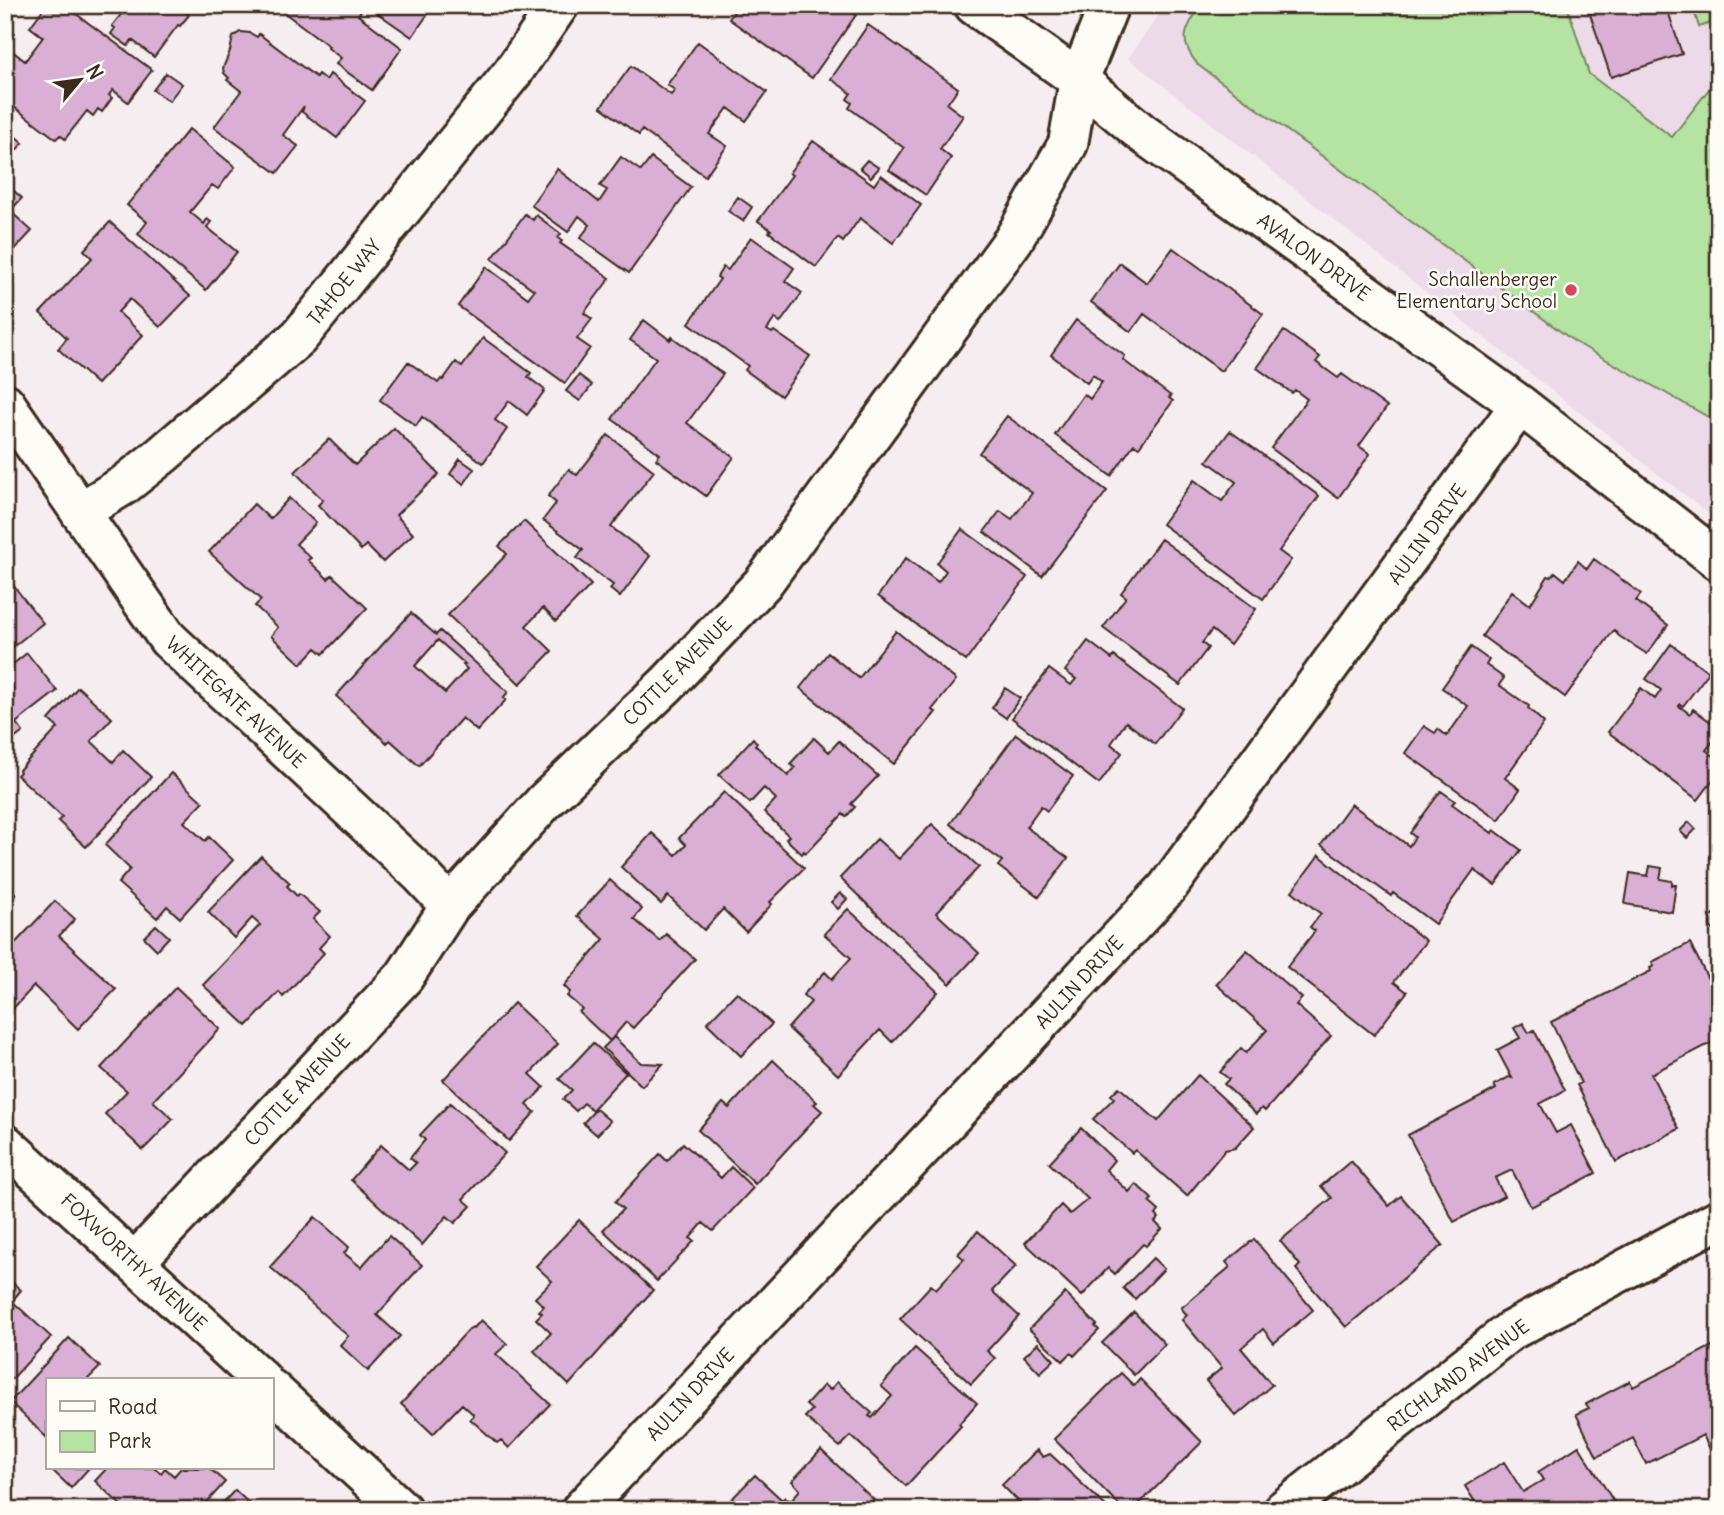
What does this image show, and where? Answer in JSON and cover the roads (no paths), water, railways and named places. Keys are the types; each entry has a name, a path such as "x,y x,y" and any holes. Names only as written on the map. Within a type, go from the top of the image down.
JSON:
{"street":[{"name":"TAHOE WAY","path":"80,512 124,485 162,455 299,337 513,72 559,5"},
{"name":"AVALON DRIVE","path":"974,5 1079,80 1142,133 1520,405 1719,561"},
{"name":"COTTLE AVENUE","path":"135,1262 404,977 450,906 544,802 667,684 763,583 1014,239 1068,144 1079,80 1109,5"},
{"name":"WHITEGATE AVENUE","path":"5,403 168,639 420,874 450,906"},
{"name":"AULIN DRIVE","path":"581,1510 1167,888 1520,405"},
{"name":"FOXWORTHY AVENUE","path":"5,1144 260,1378"},
{"name":"RICHLAND AVENUE","path":"1283,1510 1510,1331 1719,1219"},
{"path":"273,1391 402,1510"}],"place":[{"name":"Schallenberger Elementary School","path":"1571,290"}]}
